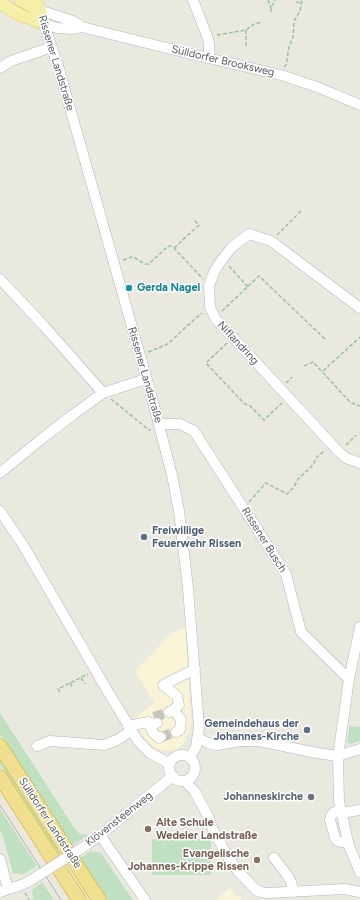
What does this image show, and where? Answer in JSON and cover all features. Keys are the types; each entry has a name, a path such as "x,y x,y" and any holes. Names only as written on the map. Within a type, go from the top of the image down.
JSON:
{"highway":[{"name":"Sülldorfer Landstraße","path":"0,746 99,900"},
{"name":"Sülldorfer Landstraße","path":"0,777 80,900"}],"main road":[{"name":"Sülldorfer Brooksweg","path":"20,0 37,5"},
{"name":"Sülldorfer Brooksweg","path":"0,3 20,15 44,24"},
{"name":"Rissener Landstraße","path":"37,5 44,24"}],"street":[{"path":"193,0 209,43 209,58"},
{"name":"Sülldorfer Brooksweg","path":"37,5 73,21 82,27 288,77 317,86 360,105"},
{"name":"Sülldorfer Brooksweg","path":"44,24 58,28 72,29 82,27"},
{"name":"Rissener Landstraße","path":"44,24 59,69 160,427 172,475 179,511 188,588 198,711 198,738 196,747 190,757"},
{"path":"0,68 11,61 52,48"},
{"name":"Niflandring","path":"360,308 271,241 249,234 232,247 218,265 209,286 210,307 214,318 289,397 338,452 346,458 360,463"},
{"path":"0,279 103,393"},
{"path":"0,473 44,437 103,393 146,379"},
{"name":"Rissener Busch","path":"160,427 180,424 194,431 286,574 301,632 349,679"},
{"path":"0,511 23,545 138,742 156,757 170,764"},
{"path":"360,628 349,679 338,756 339,802 349,846 360,872"},
{"path":"195,669 163,685 177,696 179,705 174,719 198,711"},
{"path":"37,746 50,741 104,745 117,740 131,731 155,727"},
{"path":"198,738 217,746 241,741 259,741 338,756 360,749"},
{"path":"180,755 190,757 193,760 195,768 189,778 180,781 176,779 170,771 170,764 172,760 180,755"},
{"name":"Klövensteenweg","path":"3,892 21,886 86,846 173,776"},
{"path":"189,778 204,798 208,816 217,838 232,863 256,890 267,896 294,892 345,889 360,891"},
{"path":"341,811 360,810"},
{"path":"100,835 145,900"},
{"path":"274,858 288,876 294,892"},
{"path":"0,859 3,892 0,900"}],"path":[{"path":"268,0 271,12"},
{"path":"271,8 276,0"},
{"path":"283,68 286,65 293,37 294,21 300,11 302,0"},
{"path":"296,2 302,3"},
{"path":"207,36 246,30 254,24 262,22"},
{"path":"246,30 246,47"},
{"path":"271,241 301,211"},
{"path":"174,248 199,224 193,219"},
{"path":"113,262 132,257 145,264 148,264 169,246 171,246 209,286"},
{"path":"223,260 248,287"},
{"path":"214,318 259,276 326,340"},
{"path":"139,355 168,344 210,307"},
{"path":"323,372 360,337"},
{"path":"232,338 206,363 237,396 264,420 289,397"},
{"path":"304,366 313,362 350,402 360,406"},
{"path":"103,393 149,430 160,427"},
{"path":"338,452 356,435"},
{"path":"242,506 251,500 266,483 287,494 294,487 298,479 313,465 316,458 331,444"},
{"path":"60,692 58,689 95,670"},
{"path":"81,678 85,684"},
{"path":"70,683 72,688"}],"shaded area":[{"path":"185,627 191,721 189,732 184,744 175,750 166,751 156,748 146,740 133,719 154,703 135,671 171,634"},
{"path":"230,888 237,897 240,896 242,900 215,900"}],"green space":[{"path":"0,713 75,829 80,834 89,835 70,846 0,734"},
{"path":"350,726 360,727 360,741 350,744 347,742"},
{"path":"0,755 62,851 58,854 0,765"},
{"path":"0,809 37,866 24,874 13,873 0,830"},
{"path":"152,839 211,839 211,875 152,875"},
{"path":"91,851 101,853 133,900 108,900 80,858"},
{"path":"42,882 54,900 27,900 34,899 32,893 33,889"}],"tunnel":[{"path":"154,717 169,712"},
{"path":"161,737 176,732"}],"tram line":[{"path":"0,805 61,900"}],"place":[{"name":"Gerda Nagel","path":"129,288"},
{"name":"Freiwillige Feuerwehr Rissen","path":"144,537"},
{"name":"Gemeindehaus der Johannes-Kirche","path":"307,730"},
{"name":"Johanneskirche","path":"311,797"},
{"name":"Alte Schule Wedeler Landstraße","path":"148,829"},
{"name":"Evangelische Johannes-Krippe Rissen","path":"257,860"}]}
